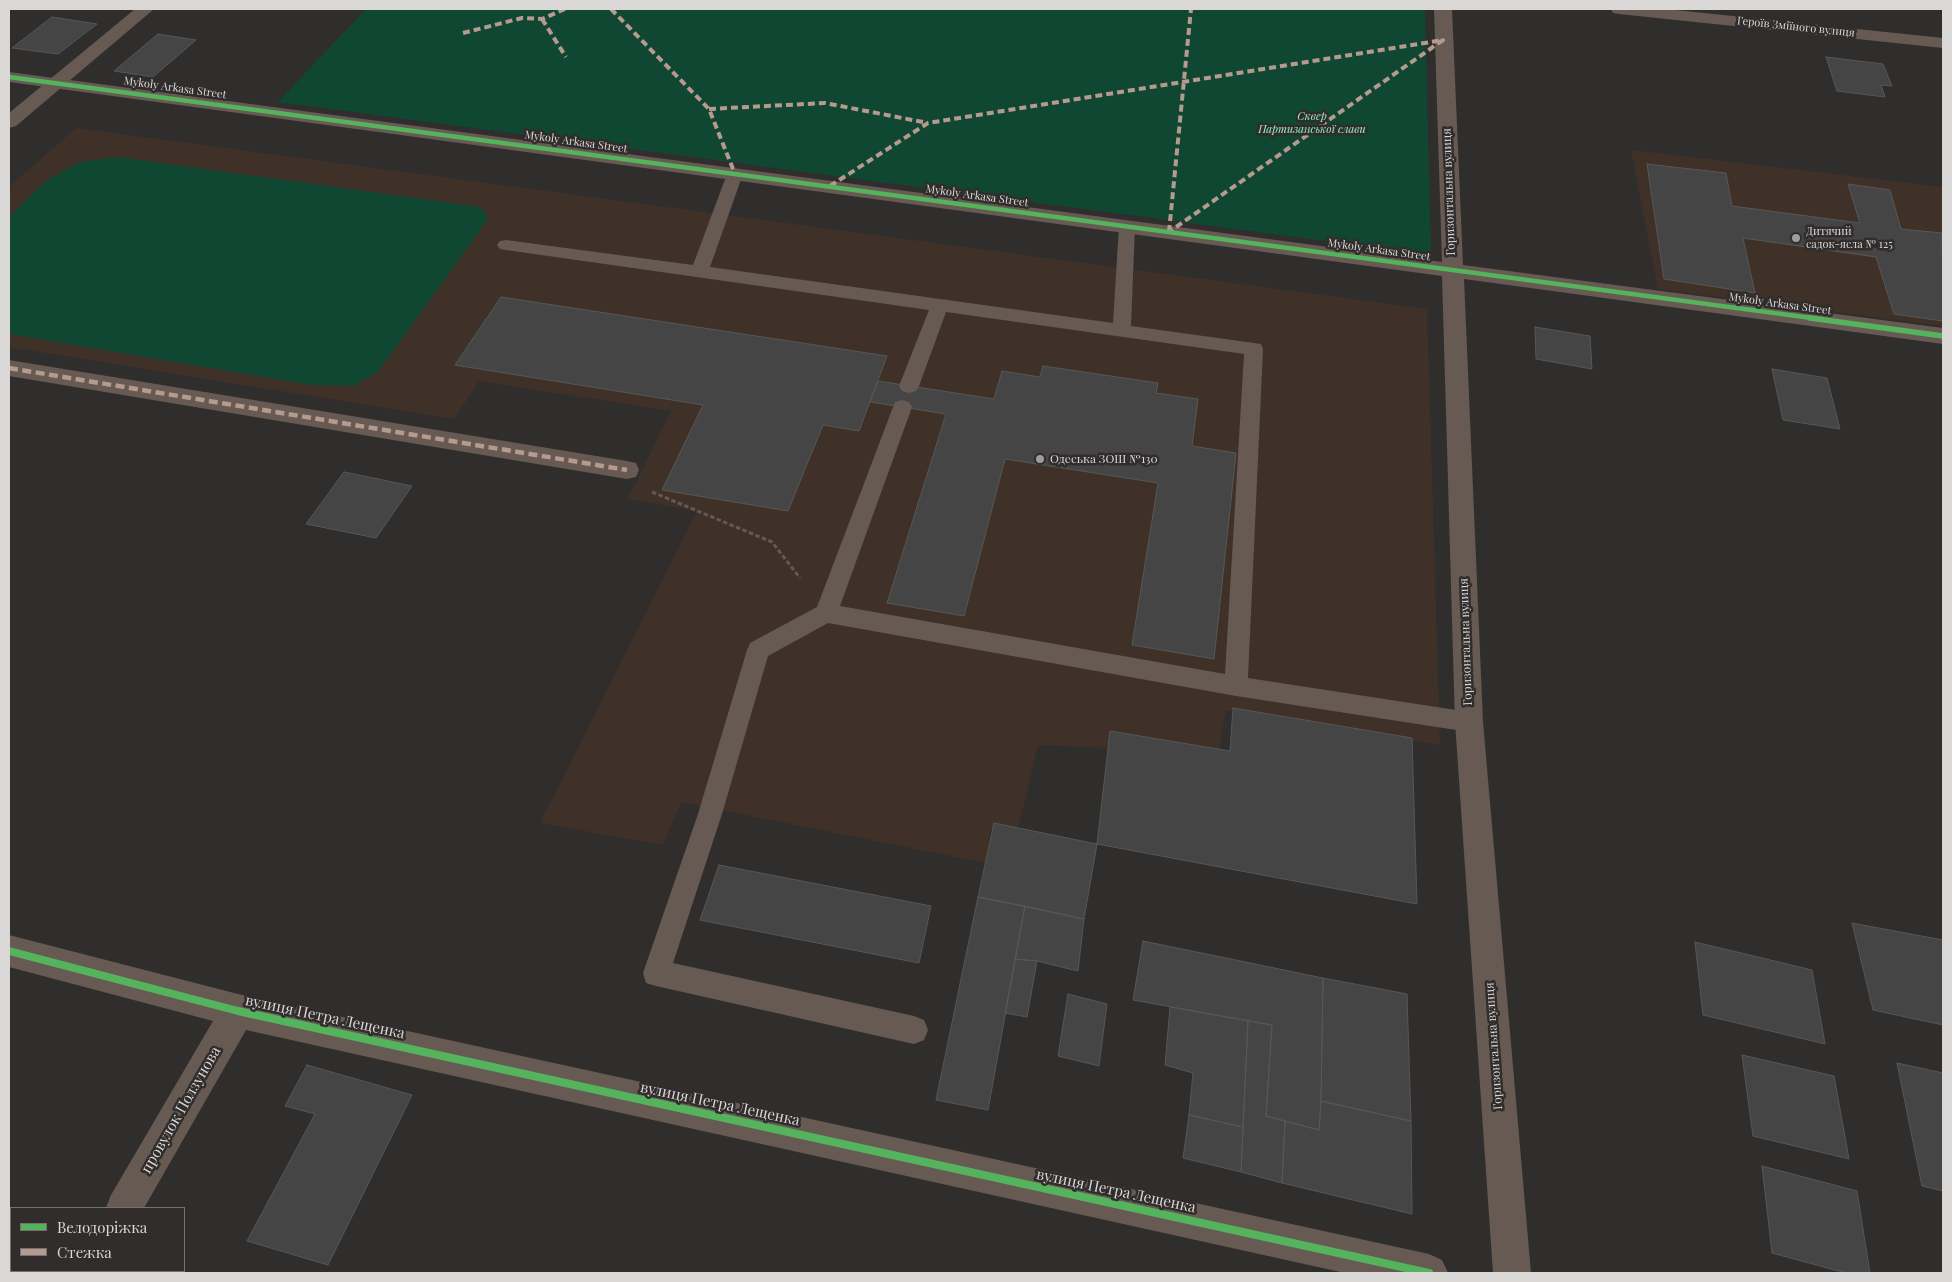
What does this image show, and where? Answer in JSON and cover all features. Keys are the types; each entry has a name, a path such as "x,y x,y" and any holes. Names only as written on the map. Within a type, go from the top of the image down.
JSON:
{"street":[{"path":"9,122 145,9"},
{"name":"Горизонтальна вулиця","path":"1442,9 1469,722 1512,1273"},
{"name":"Героїв Зміїного вулиця","path":"1619,9 1943,43"},
{"name":"Mykoly Arkasa Street","path":"9,76 1943,336"},
{"path":"9,368 627,470"},
{"name":"вулиця Петра Лещенка","path":"9,951 238,1011 1429,1273"},
{"name":"провулок Ползунова","path":"125,1207 238,1011"}],"lane":[{"path":"699,273 735,174"},
{"path":"1122,331 1127,226"},
{"path":"506,245 1254,350 1236,686"},
{"path":"826,613 940,305"},
{"path":"914,1030 656,973 710,814 758,650 826,613 1236,686 1469,722"}],"path":[{"path":"627,470 656,495 772,542 826,613"}],"shaded area":[{"name":"Одеська ЗОШ №130","path":"76,128 1427,309 1440,745 1226,710 1217,760 1113,748 1038,745 1017,833 990,831 986,863 681,802 663,845 540,823 697,511 628,499 671,411 479,381 454,419 9,347 9,187"},
{"name":"Дитячий садок-ясла № 125","path":"1631,150 1943,187 1943,326 1658,289"}],"green space":[{"name":"Сквер Партизанської слави","path":"366,9 1425,9 1431,255 278,102"},
{"path":"117,157 481,207 488,219 378,372 353,386 312,385 9,334 9,217 47,180 80,162"}],"building":[{"path":"52,17 97,24 58,54 12,48"},
{"path":"158,34 196,40 153,77 114,71"},
{"path":"1826,57 1883,64 1892,86 1881,85 1885,97 1837,91"},
{"path":"1647,164 1726,173 1732,206 1860,223 1848,184 1890,190 1901,229 1942,233 1943,321 1894,314 1876,257 1743,238 1755,293 1664,279"},
{"path":"501,297 887,356 859,431 823,425 788,511 662,490 703,405 455,365"},
{"path":"1535,327 1590,336 1592,369 1536,359"},
{"path":"1043,366 1158,383 1156,393 1198,399 1192,446 1236,453 1214,659 1132,645 1158,483 1005,459 964,616 887,603 946,414 870,402 878,381 994,399 1002,371 1040,377"},
{"path":"1772,369 1827,378 1840,429 1783,420"},
{"path":"344,472 412,486 376,538 306,524"},
{"path":"1233,708 1412,738 1417,904 1097,844 1110,731 1230,751"},
{"path":"994,823 1097,844 1084,919 978,897"},
{"path":"719,865 931,906 919,963 700,920"},
{"path":"978,897 1025,906 988,1110 936,1100"},
{"path":"1025,906 1084,919 1078,971 1037,961 1015,959"},
{"path":"1852,923 1943,940 1943,1025 1873,1010"},
{"path":"1143,941 1323,978 1319,1130 1266,1116 1272,1025 1133,1000"},
{"path":"1695,942 1812,970 1825,1044 1703,1015"},
{"path":"1015,959 1037,961 1027,1017 1005,1013"},
{"path":"1323,978 1407,994 1411,1121 1321,1101"},
{"path":"1068,994 1107,1004 1099,1066 1058,1056"},
{"path":"1170,1007 1248,1021 1243,1127 1189,1115 1193,1073 1165,1065"},
{"path":"1248,1021 1272,1025 1266,1116 1285,1121 1282,1183 1241,1172"},
{"path":"1742,1055 1834,1076 1849,1159 1753,1136"},
{"path":"1897,1063 1943,1073 1943,1191 1922,1186"},
{"path":"307,1065 412,1095 328,1265 247,1241 315,1114 285,1106"},
{"path":"1321,1101 1411,1121 1412,1214 1282,1183 1285,1121 1319,1130"},
{"path":"1189,1115 1243,1127 1241,1172 1183,1158"},
{"path":"1762,1166 1857,1191 1870,1273 1846,1273 1772,1253"}],"marked path":[{"path":"463,33 522,18 542,19 565,9"},
{"path":"611,9 709,109 735,174"},
{"path":"1169,232 1191,9"},
{"path":"542,19 566,57"},
{"path":"830,186 928,123 1443,40 1169,232"},
{"path":"709,109 825,103 928,123"},
{"path":"9,368 627,470"}],"cycle path":[{"path":"9,77 1943,336"},
{"path":"9,951 238,1011 1429,1273"}],"place":[{"name":"Дитячий садок-ясла № 125","path":"1796,238"},
{"name":"Одеська ЗОШ №130","path":"1040,459"}]}
